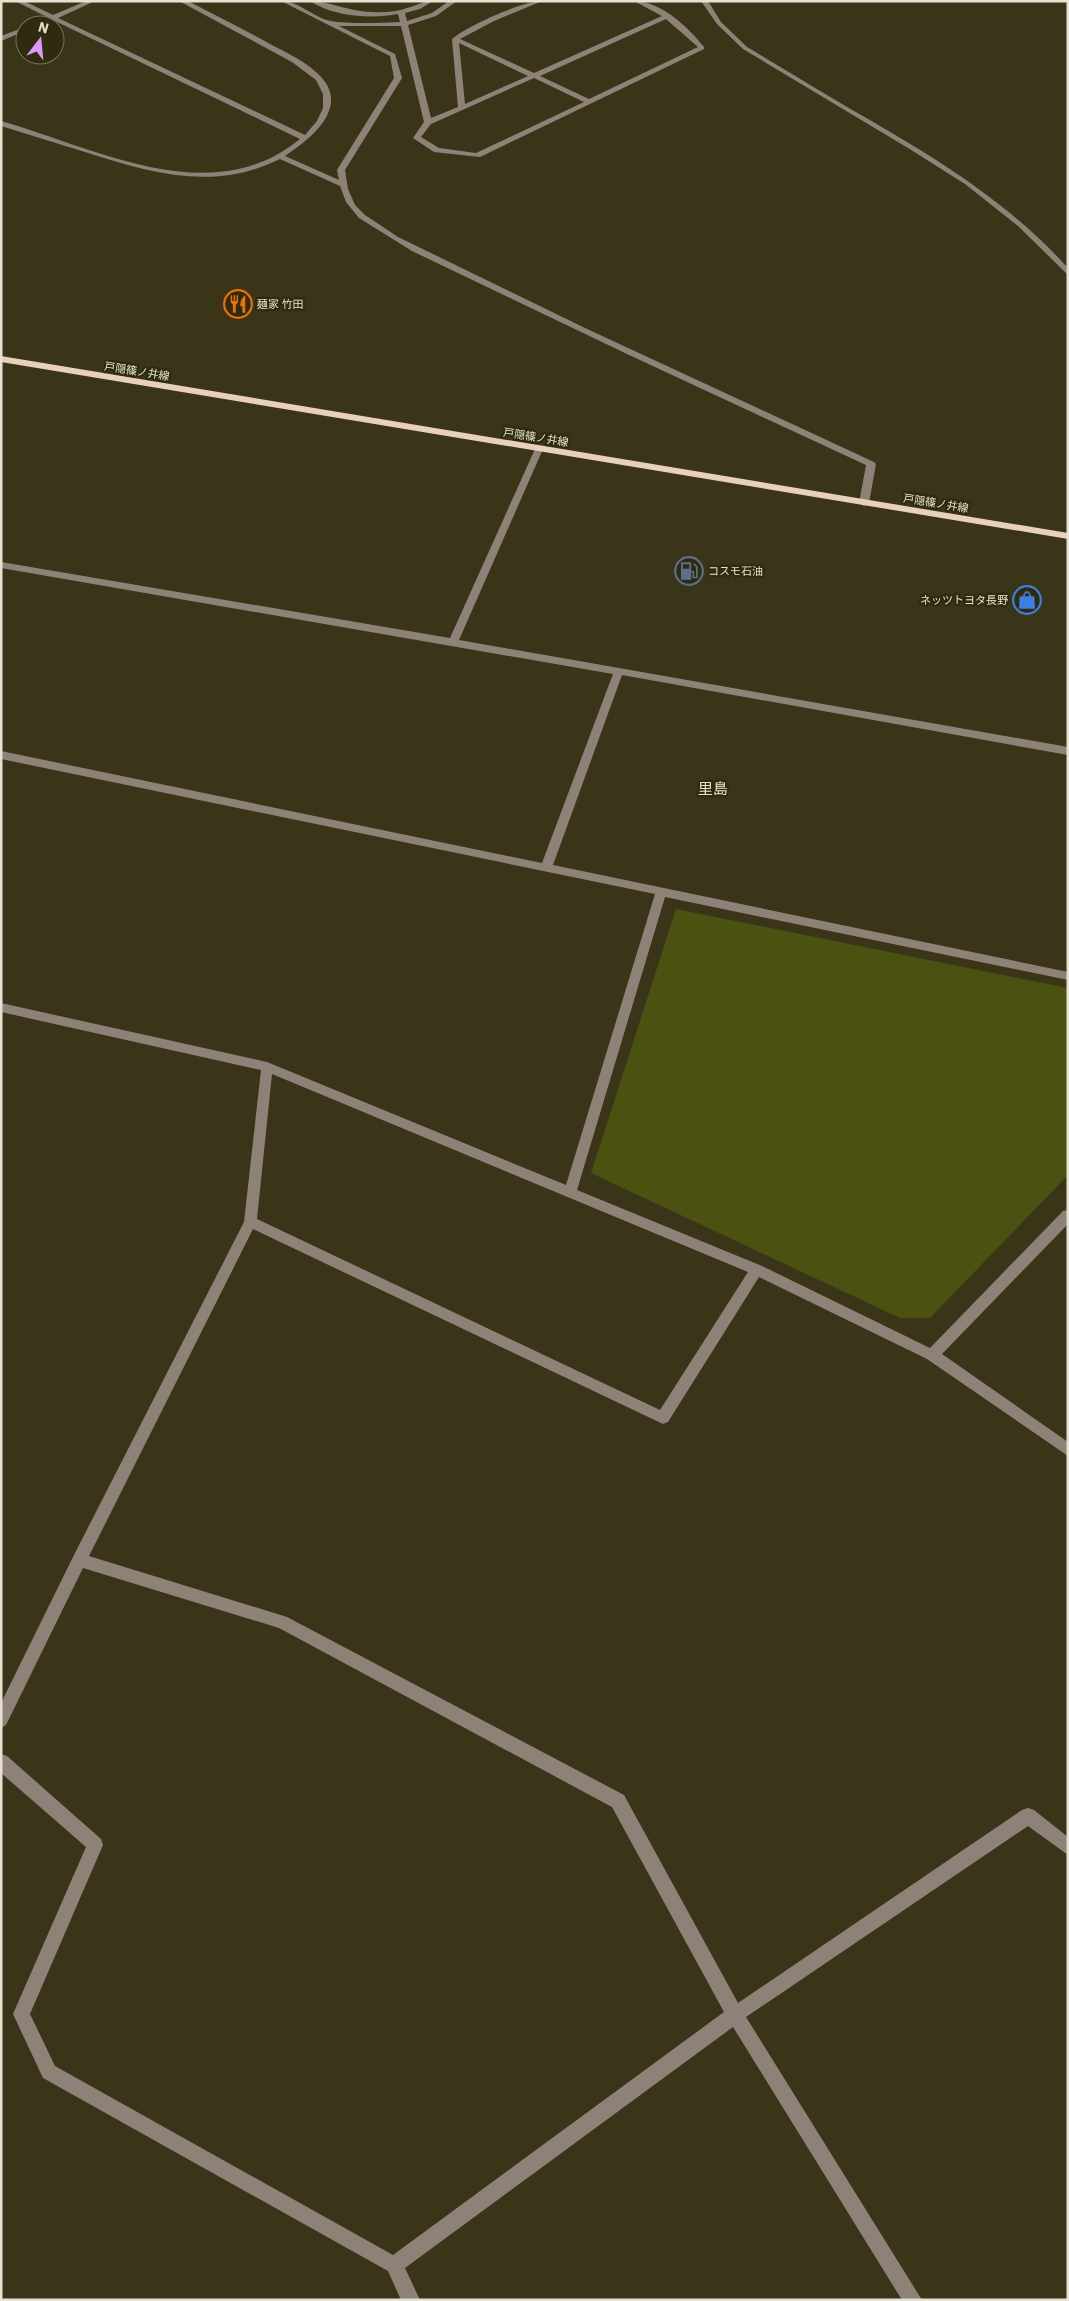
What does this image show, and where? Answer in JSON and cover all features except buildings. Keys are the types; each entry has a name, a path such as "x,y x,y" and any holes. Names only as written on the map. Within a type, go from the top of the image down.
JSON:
{"main road":[{"name":"戸隠篠ノ井線","path":"1,359 1068,536"}],"street":[{"path":"18,1 46,15"},
{"path":"59,15 92,1"},
{"path":"1,123 144,169 173,174 206,175 254,167 280,156 305,138 319,124 327,109 328,94 320,80 306,68 238,29 182,1"},
{"path":"284,1 393,55 398,78 341,170 343,185 352,206 379,228 439,261 622,350 871,464 864,503"},
{"path":"313,1 340,12 359,15 387,14 424,5 430,1"},
{"path":"327,23 404,23 432,16 454,1"},
{"path":"455,39 492,20 539,1"},
{"path":"637,1 665,17 691,34 702,48 477,155 437,150 417,138 428,122 665,17"},
{"path":"704,1 719,23 745,48 936,160 998,205 1035,236 1068,273"},
{"path":"401,11 428,122"},
{"path":"65,24 305,138"},
{"path":"1,39 15,33"},
{"path":"455,39 588,101"},
{"path":"455,39 462,108"},
{"path":"280,156 343,185"},
{"path":"453,642 539,449"},
{"path":"1,565 453,642 1068,751"},
{"path":"546,868 619,671"},
{"path":"1,755 1068,976"},
{"path":"570,1193 661,892"},
{"path":"1,1007 267,1067 757,1270 932,1355 1068,1450"},
{"path":"1,1720 79,1560 250,1222 267,1067"},
{"path":"932,1355 1068,1215"},
{"path":"250,1222 663,1418 757,1270"},
{"path":"79,1560 282,1622 618,1801 735,2015 913,2300"},
{"path":"1,1762 95,1845 21,2014 48,2072 394,2265 411,2300"},
{"path":"394,2265 735,2015 1028,1816 1068,1847"}],"green space":[{"path":"676,909 1068,988 1068,1175 930,1318 900,1318 591,1173"}],"place":[{"name":"麺家 竹田","path":"238,304"},
{"name":"コスモ石油","path":"689,571"},
{"name":"ネッツトヨタ長野","path":"1027,600"}],"district":[{"name":"里島","path":"713,789"}]}
